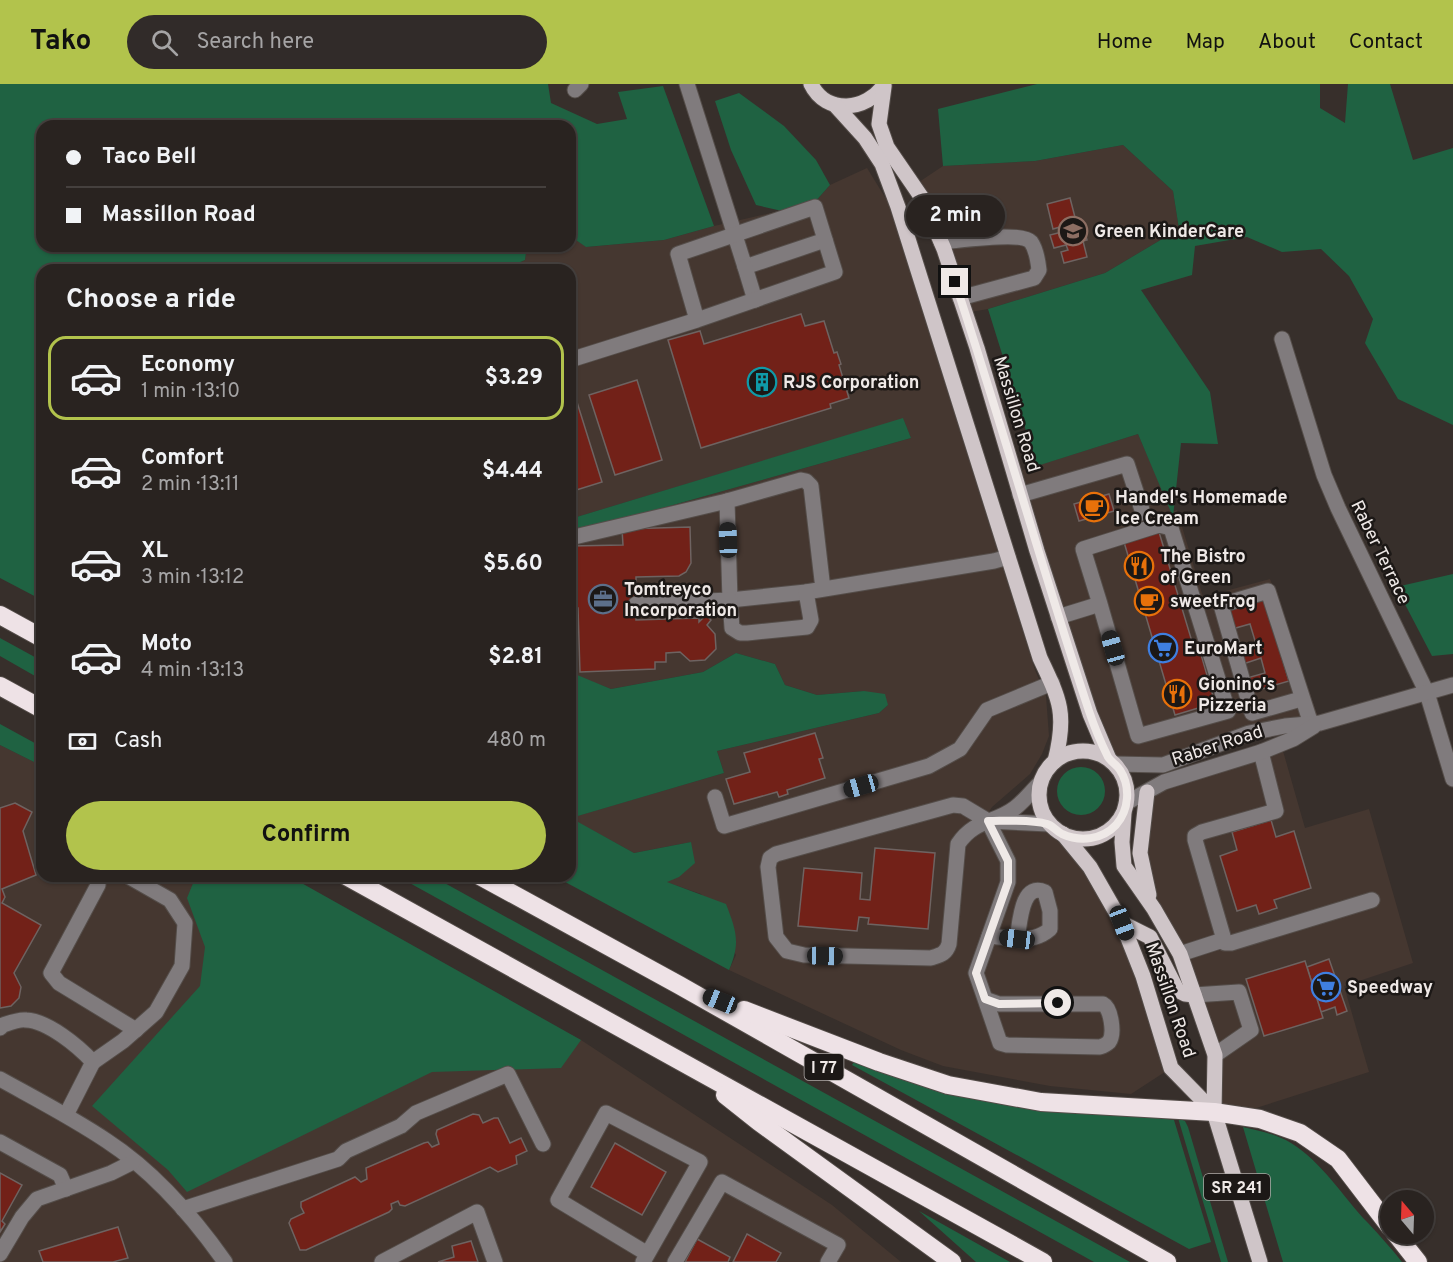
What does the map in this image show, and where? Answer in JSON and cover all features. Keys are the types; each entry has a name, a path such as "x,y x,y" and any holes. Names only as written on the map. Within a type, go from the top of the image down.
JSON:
{"highway":[{"path":"0,615 36,635"},
{"path":"0,686 36,706"},
{"path":"357,882 1043,1262"},
{"name":"I 77","path":"491,882 679,985 1167,1262"},
{"path":"679,985 868,1058 948,1085 1041,1102 1214,1112 1260,1119 1299,1133 1338,1159 1380,1214"},
{"path":"696,1070 759,1122 952,1262"},
{"path":"1404,1244 1418,1262"}],"main road":[{"path":"811,84 823,99 835,105 848,107 874,98 884,86"},
{"name":"Massillon Road","path":"884,86 879,124 887,147 922,198 941,242 1090,714 1112,762"},
{"path":"835,105 865,138 882,164 898,207 1040,658 1058,697 1062,715 1060,740 1054,761"},
{"path":"1080,750 1096,752 1112,762 1120,770 1126,783 1125,808 1115,826 1103,835 1088,839 1073,839 1048,824 1040,805 1039,784 1045,771 1054,761 1067,753 1080,750"},
{"path":"1147,792 1140,854 1154,909"},
{"name":"Massillon Road","path":"1125,808 1122,842 1125,866 1154,909 1180,954 1215,1055 1214,1112 1260,1262"},
{"name":"Massillon Road","path":"1063,834 1090,867 1122,923 1143,976 1171,1068 1214,1112"},
{"path":"1122,923 1150,937 1178,990 1194,995"}],"street":[{"path":"687,84 755,300"},
{"path":"576,358 697,320 835,272 815,207 678,254 697,320"},
{"path":"941,242 1012,237 1026,238 1032,243 1039,270 1034,278 960,298"},
{"path":"745,267 825,240"},
{"name":"Raber Terrace","path":"1282,339 1334,500 1427,693 1453,779"},
{"path":"1020,495 1127,464 1143,513"},
{"path":"576,537 727,501 801,480 806,481 812,486 823,589"},
{"path":"727,501 732,627 740,633 804,628 811,623 806,592"},
{"path":"1228,711 1138,736 1083,549 1159,525 1171,528 1237,738"},
{"path":"636,604 730,600 806,592 1008,557"},
{"path":"1301,699 1252,713 1221,605 1268,591 1301,699 1315,724"},
{"path":"1058,616 1100,604"},
{"path":"715,797 724,826 929,765 960,749 987,710 1052,683"},
{"name":"Raber Road","path":"1112,762 1163,765 1249,733 1285,726 1315,724 1453,685"},
{"name":"Raber Road","path":"1125,808 1164,782 1261,752 1293,739 1315,724"},
{"path":"1261,752 1276,811 1202,832 1194,840 1223,940 1227,944 1231,943 1372,900"},
{"path":"1039,784 1014,809 988,821 966,833 958,844 950,944 947,951 941,955 931,958 804,955 787,951 776,936 768,867 770,858 776,854 953,805 963,806 988,821 1048,824"},
{"path":"985,999 999,1004 1096,1003 1107,1006 1110,1012 1111,1038 1108,1043 1100,1047 1007,1046 1000,1043 976,973 1008,882 1008,861 988,821"},
{"path":"98,882 51,972 59,983 136,1029"},
{"path":"66,1115 93,1062 123,1041 156,1012 182,966 185,923 170,900 138,882"},
{"path":"989,936 1017,939"},
{"path":"1180,954 1223,940"},
{"path":"1194,995 1239,992 1251,1030 1215,1055"},
{"path":"0,1028 3,1025 25,1020 44,1025 78,1046 93,1062"},
{"path":"183,1209 242,1188 338,1159 346,1151 401,1126 416,1113 508,1074 543,1144"},
{"path":"0,1079 66,1115 109,1142 134,1162 183,1209 225,1262"},
{"path":"606,1113 700,1162 645,1257 558,1200 606,1113"},
{"path":"0,1142 60,1175 66,1189"},
{"path":"0,1254 22,1217 37,1199 111,1173 134,1162"},
{"path":"675,1262 722,1182 838,1245 828,1262"},
{"path":"382,1262 477,1212 495,1262"}],"shaded area":[{"path":"1123,145 1173,191 1179,229 1105,273 988,309 965,313 913,186 943,166 1035,161"},
{"path":"867,168 888,202 1035,670 1046,696 1049,736 1042,754 1030,774 992,807 982,823 1049,824 1059,833 1122,923 1171,1068 1131,1094 1050,1086 943,1066 901,1050 729,970 736,955 701,894 666,882 691,842 634,853 576,821 576,816 724,773 717,751 879,713 888,705 864,691 817,695 785,685 775,664 736,653 703,672 611,689 576,676 576,532 911,438 903,419 576,517 576,264 516,264 525,260 526,252 576,252 576,240 587,247 664,240 814,203 830,185"},
{"path":"1138,434 1172,512 1177,510 1203,597 1270,579 1320,723 1285,726 1163,765 1115,764 1014,473"},
{"path":"1281,744 1305,828 1369,809 1413,963 1344,986 1369,1072 1234,1115 1214,1112 1215,1055 1147,886 1147,792"},
{"path":"0,745 36,763 36,882 270,882 581,1040 832,1205 901,1262 0,1262"}],"green space":[{"path":"0,84 548,84 551,103 597,124 627,119 618,92 663,86 714,226 664,240 586,247 576,240 576,120 36,120 36,252 526,252 525,260 516,264 36,264 36,597 0,578"},
{"path":"1037,84 1320,84 1320,108 1345,123 1348,84 1390,84 1413,160 1453,148 1453,425 1398,399 1365,343 1373,319 1349,276 1321,249 1282,252 1247,237 1195,246 1192,275 1141,290 1210,392 1218,444 1181,443 1173,517 1138,434 1037,466 988,309 1105,273 1179,229 1173,191 1123,145 1035,161 943,166 938,109"},
{"path":"739,93 784,126 816,160 830,185 814,203 782,211 756,205 731,150 715,101"},
{"path":"903,418 911,438 576,532 576,517"},
{"path":"1453,574 1453,654 1432,656 1396,587"},
{"path":"0,638 36,658 36,677 0,656"},
{"path":"736,653 775,664 785,685 817,695 864,691 885,694 888,705 879,713 717,751 724,773 576,817 576,674 611,689 703,672"},
{"path":"0,724 36,744 36,763 0,745"},
{"path":"1081,767 1098,774 1105,791 1098,808 1081,815 1064,808 1057,791 1064,774"},
{"path":"576,821 634,853 691,842 695,863 679,877 667,882 726,904 736,937 735,952 729,970 565,882 576,882"},
{"path":"194,882 300,882 581,1040 561,1068 432,1072 187,1192 168,1170 92,1106 200,986 205,947 187,898"},
{"path":"408,882 443,882 1130,1262 1094,1262"},
{"path":"854,1062 935,1089 1174,1120 1211,1242 1189,1249 852,1065"},
{"path":"1178,1118 1185,1121 1188,1127 1228,1262 1221,1262"},
{"path":"1243,1127 1280,1137 1303,1151 1323,1170 1380,1236 1380,1244 1387,1244 1402,1262 1283,1262"},
{"path":"919,1211 1010,1262 976,1262"}],"building":[{"name":"Green KinderCare","path":"1070,198 1078,229 1084,228 1087,240 1083,241 1087,257 1064,263 1061,252 1068,250 1066,245 1054,248 1050,235 1062,232 1060,227 1053,229 1047,204"},
{"name":"RJS Corporation","path":"801,314 805,326 824,321 834,353 837,352 841,364 839,365 849,398 830,404 831,408 701,448 668,340 700,331 704,344"},
{"path":"637,380 662,460 615,475 589,395"},
{"path":"576,399 602,482 576,490"},
{"name":"Handel's Homemade Ice Cream","path":"1109,494 1114,511 1079,521 1074,504"},
{"name":"Tomtreyco Incorporation","path":"690,527 691,563 686,572 679,576 636,577 636,620 699,618 699,622 706,615 711,620 707,625 715,634 716,649 705,660 690,661 680,652 666,653 666,662 655,662 655,669 580,672 578,608 576,608 576,546 623,545 622,529"},
{"path":"1159,532 1193,645 1198,644 1215,703 1175,715 1124,542"},
{"path":"1264,597 1289,681 1251,692 1247,678 1265,673 1261,658 1243,664 1239,649 1256,644 1250,624 1232,629 1226,608"},
{"path":"815,733 823,758 819,759 825,778 787,790 788,794 779,797 777,792 734,804 726,779 750,772 744,753"},
{"path":"15,803 32,812 23,831 36,875 2,889 5,897 2,903 41,925 14,973 21,987 19,998 11,1006 0,1008 0,808"},
{"path":"1271,820 1276,837 1294,831 1311,888 1274,900 1277,908 1259,914 1256,905 1237,911 1220,856 1237,850 1232,832"},
{"path":"875,848 935,853 928,929 868,924 869,918 859,917 857,931 798,926 804,868 862,873 860,899 870,900"},
{"name":"Speedway","path":"1329,959 1347,1011 1337,1015 1335,1007 1321,1012 1307,967"},
{"name":"Speedway","path":"1305,961 1323,1018 1264,1036 1246,979"},
{"path":"473,1114 479,1115 483,1123 498,1118 510,1143 521,1138 527,1151 516,1156 517,1164 498,1172 490,1167 405,1206 400,1205 398,1201 391,1204 392,1209 389,1212 306,1250 300,1250 289,1223 291,1219 304,1213 301,1202 355,1177 361,1182 367,1179 366,1168 424,1143 428,1142 432,1147 439,1144 437,1130"},
{"path":"615,1143 666,1172 642,1215 591,1187"},
{"path":"0,1173 22,1185 2,1221 5,1224 0,1232"},
{"path":"118,1227 128,1258 113,1262 43,1262 39,1251"},
{"path":"747,1234 781,1253 776,1262 733,1262"},
{"path":"697,1239 730,1257 728,1262 685,1262"},
{"path":"471,1241 478,1262 438,1262 454,1257 452,1246"}],"place":[{"name":"Green KinderCare","path":"1073,231"},
{"name":"RJS Corporation","path":"762,382"},
{"name":"Handel's Homemade Ice Cream","path":"1094,507"},
{"name":"The Bistro of Green","path":"1139,566"},
{"name":"Tomtreyco Incorporation","path":"603,599"},
{"name":"sweetFrog","path":"1149,601"},
{"name":"EuroMart","path":"1163,648"},
{"name":"Gionino's Pizzeria","path":"1177,694"},
{"name":"Speedway","path":"1326,987"}],"route":[{"path":"955,282 1090,714 1109,759 1120,770 1126,783 1127,798 1124,813 1115,826 1103,835 1088,839 1073,839 1059,833 1048,824 988,821 1008,861 1008,882 976,973 979,985 985,999 999,1004 1058,1003"}]}
